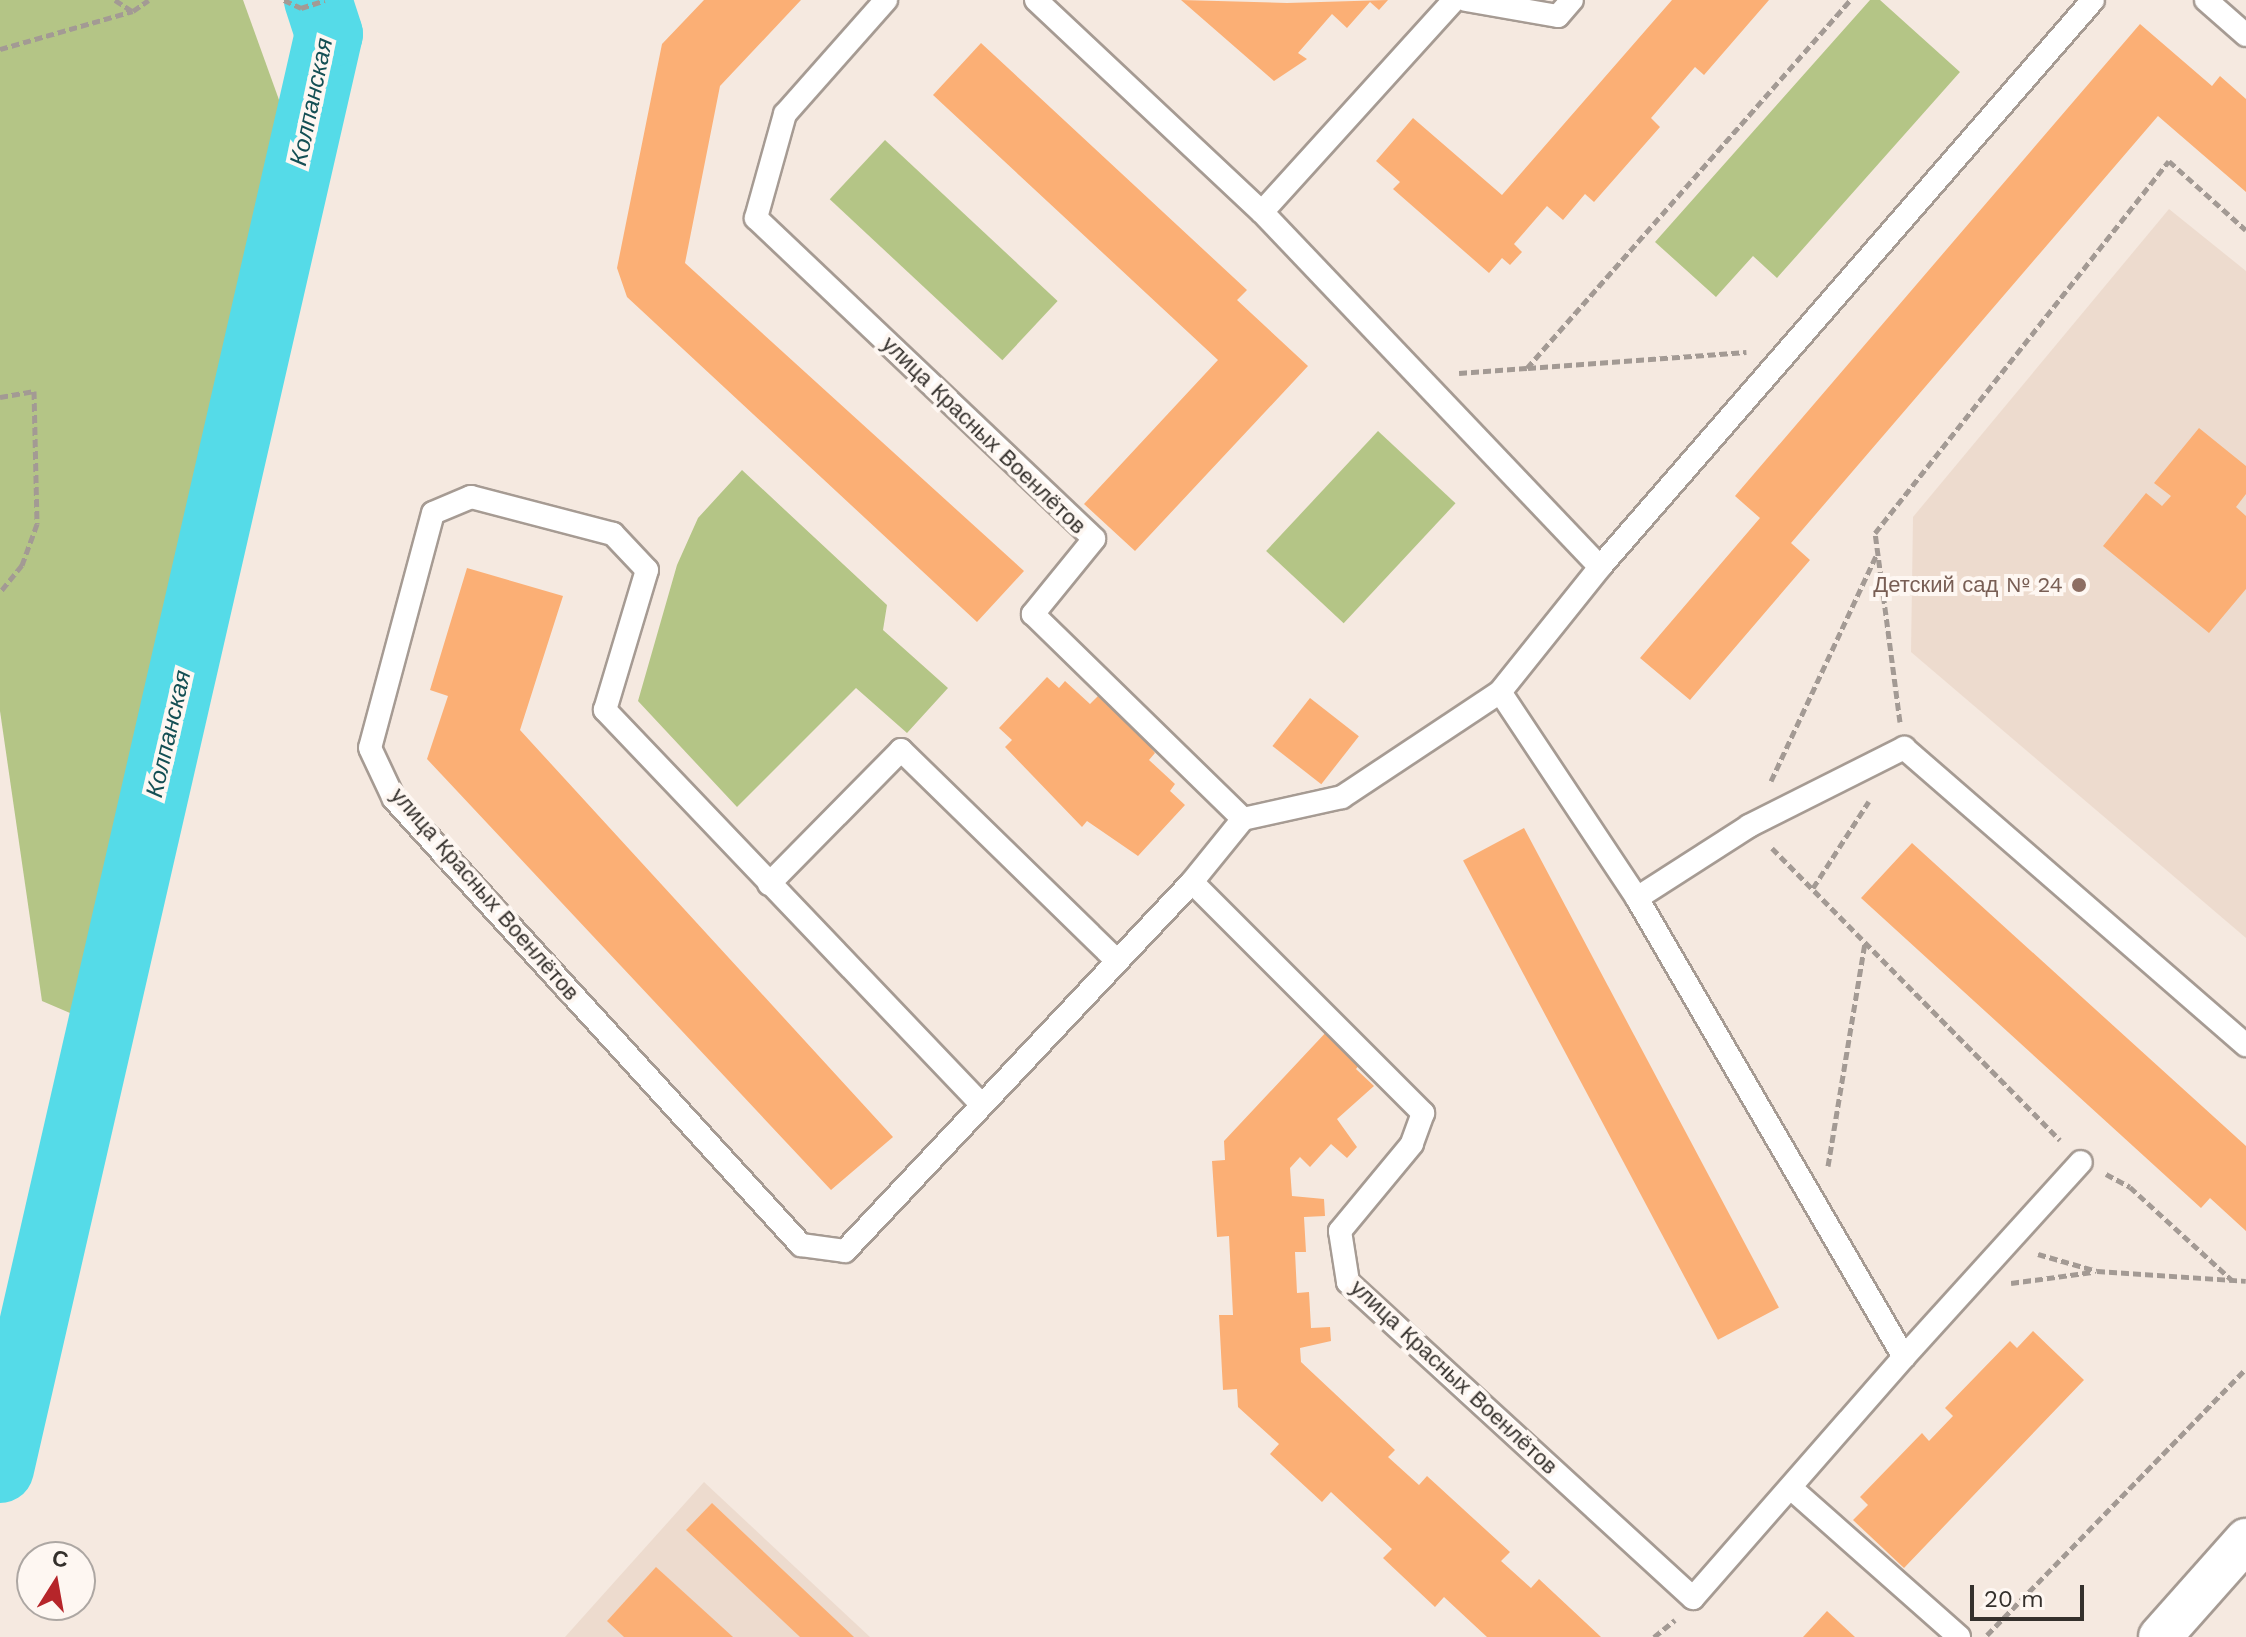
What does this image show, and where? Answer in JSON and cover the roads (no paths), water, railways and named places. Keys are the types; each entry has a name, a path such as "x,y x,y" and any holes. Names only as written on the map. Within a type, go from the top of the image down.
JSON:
{"street":[{"path":"2160,1637 2246,1540"}],"lane":[{"name":"улица Красных Военлётов","path":"886,0 785,114 756,218 1094,539 1033,614 1243,819 1192,882 1115,959 981,1104 845,1251 801,1245 394,799 370,748 433,513 471,497 613,534 647,570 605,710 981,1104"},
{"path":"1036,0 1262,212 1422,376 1600,567"},
{"path":"1262,212 1454,0"},
{"path":"1466,0 1558,16 1572,0"},
{"path":"1243,819 1342,797 1500,692 1600,567 2093,0"},
{"path":"2206,0 2246,35"},
{"path":"1500,692 1637,898 1819,1220 1904,1357"},
{"path":"1637,898 1749,826 1904,748 2246,1045"},
{"path":"769,884 901,750 1115,959"},
{"name":"улица Красных Военлётов","path":"1192,882 1423,1113 1412,1144 1340,1231 1348,1282 1693,1598 1792,1489"},
{"path":"1959,1637 1792,1489 1904,1357 1971,1289 2081,1162"}],"waterway":[{"name":"Колпанская","path":"0,1469 329,34 318,0"}],"place":[{"name":"Детский сад № 24","path":"2079,585"}]}
